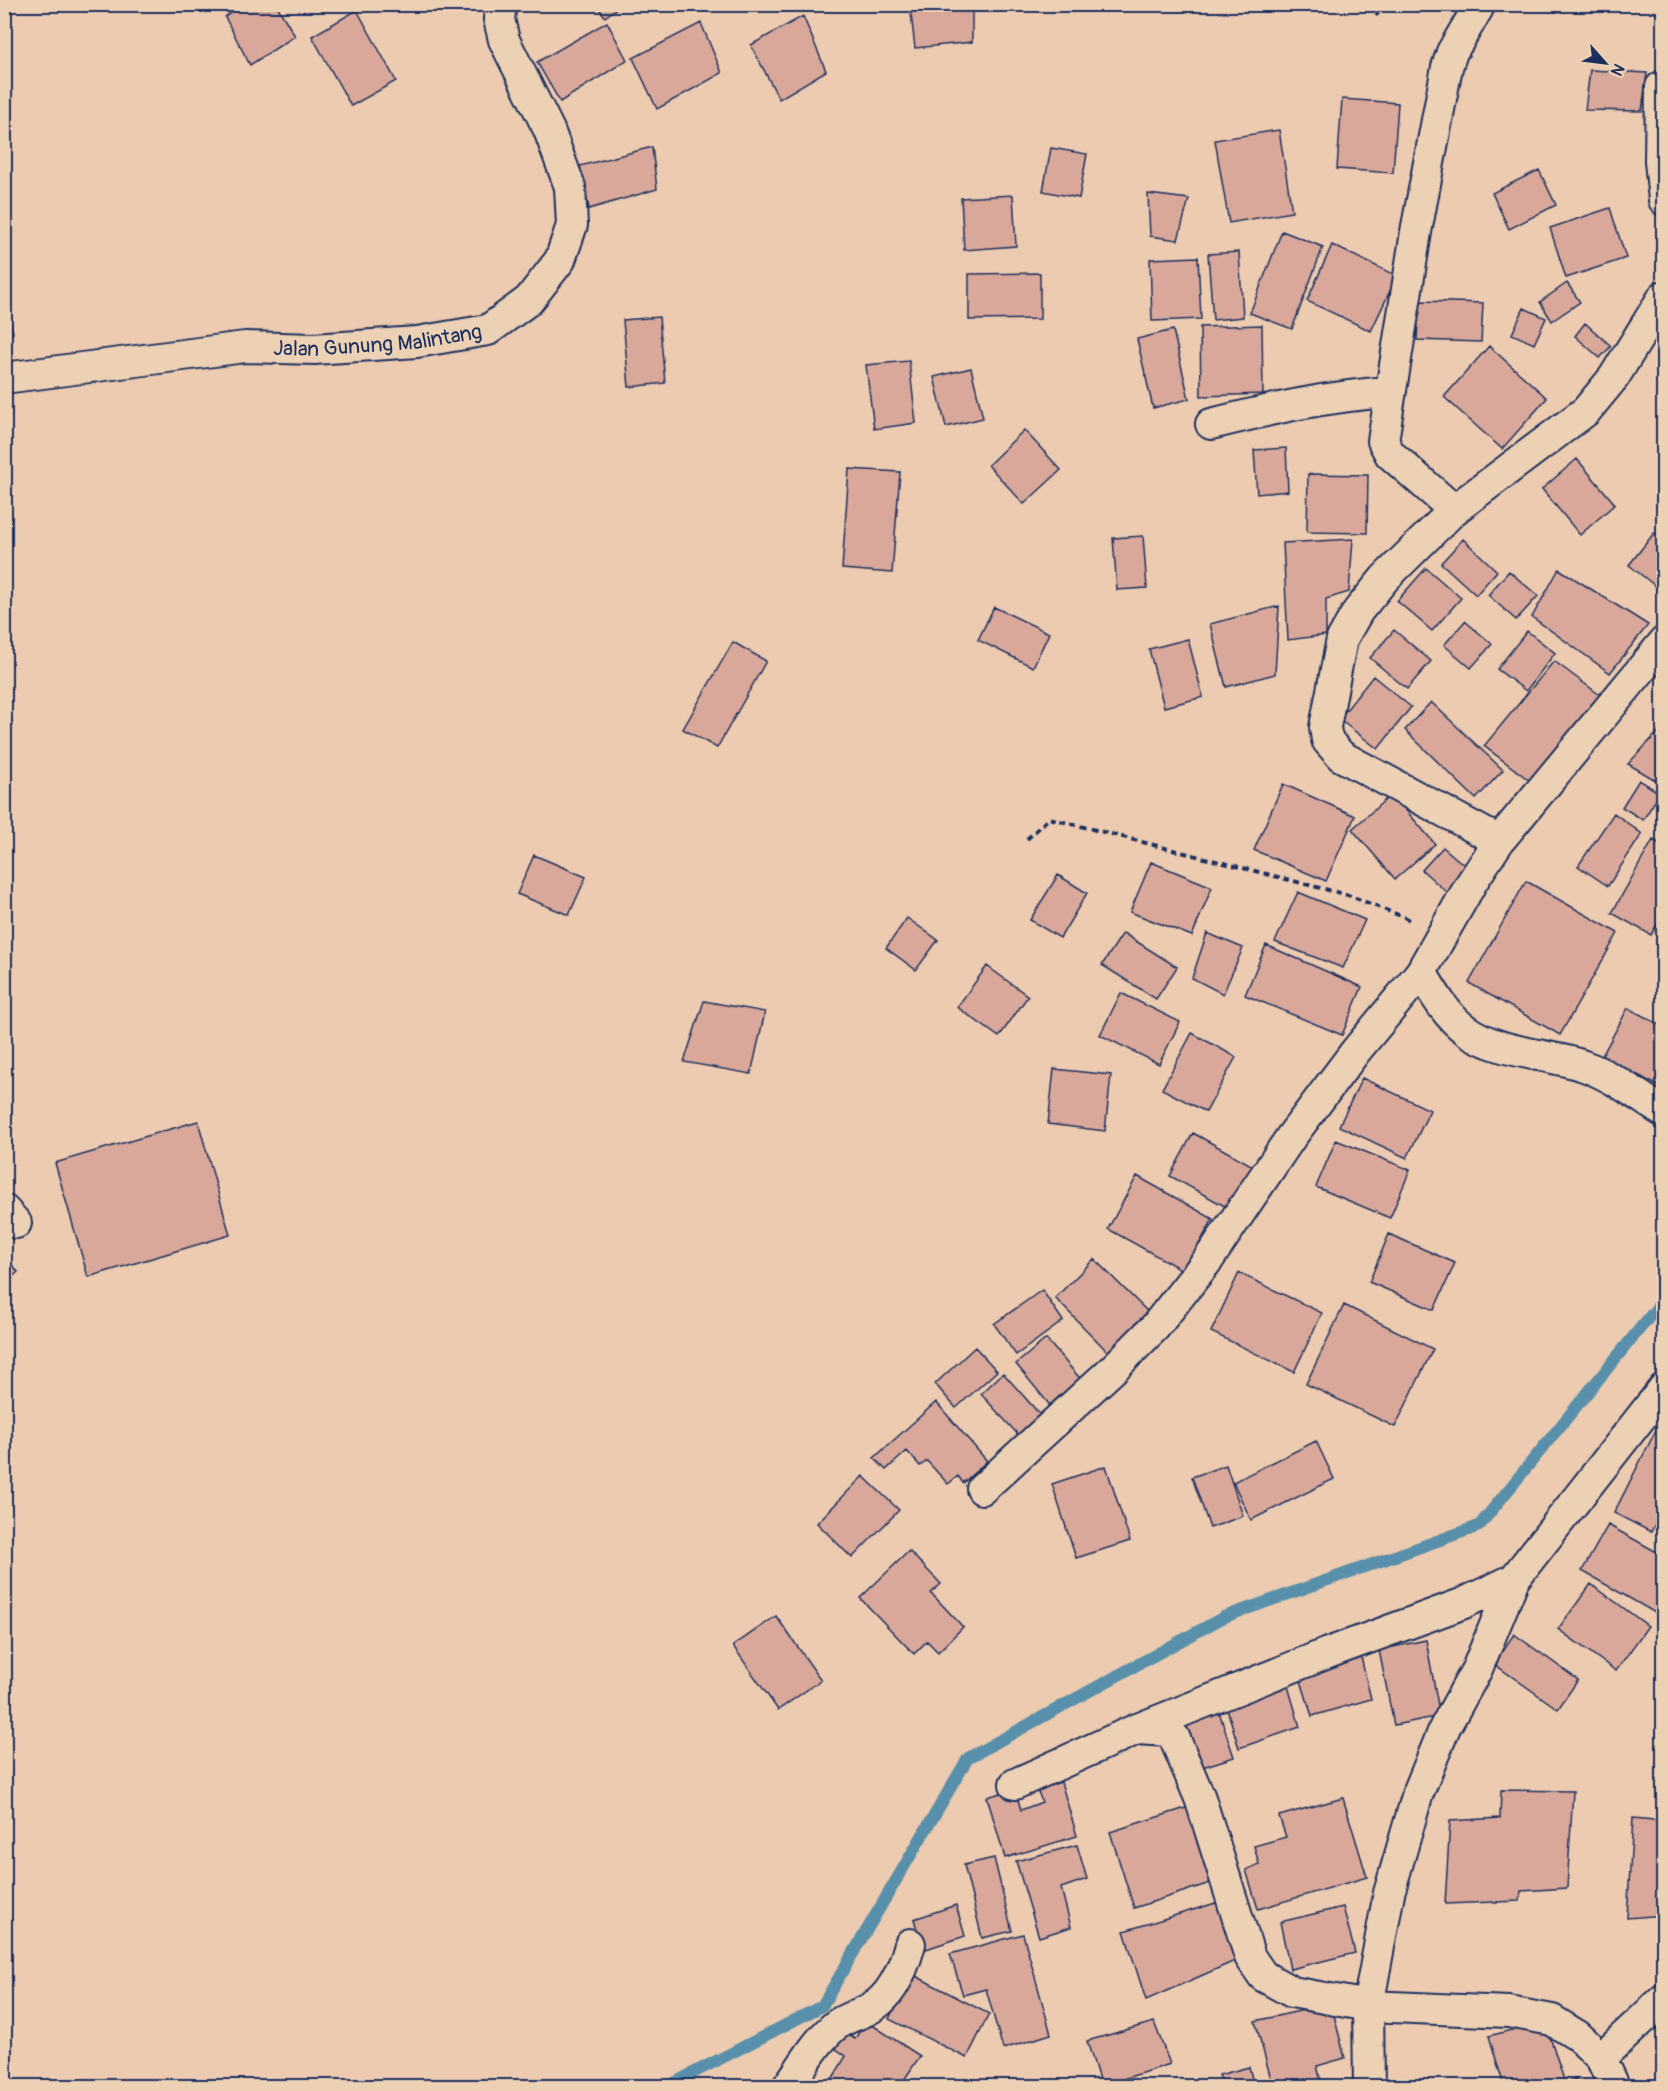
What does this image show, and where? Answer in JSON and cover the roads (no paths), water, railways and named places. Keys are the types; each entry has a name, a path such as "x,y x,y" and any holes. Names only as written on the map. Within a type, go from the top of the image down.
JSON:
{"street":[{"path":"1454,510 1386,448 1383,441 1447,67 1457,42 1478,8"},
{"name":"Jalan Gunung Malintang","path":"4,378 245,347 314,349 417,342 488,330 505,318 529,300 560,261 572,225 570,187 549,130 504,39 496,9"},
{"path":"1661,87 1660,161 1664,200"},
{"path":"1499,841 1341,756 1327,740 1325,727 1342,639 1358,611 1384,578 1454,510 1586,411 1614,377 1664,296"},
{"path":"1210,424 1294,403 1345,395 1390,392"},
{"path":"982,1489 1112,1370 1155,1327 1208,1260 1291,1137 1355,1052 1421,972 1499,841 1664,642"},
{"path":"1421,972 1452,1017 1466,1030 1504,1047 1572,1063 1602,1073 1664,1112"},
{"path":"1369,2086 1368,2006 1389,1893 1418,1793 1445,1727 1477,1669 1514,1579 1664,1388"},
{"path":"1015,1784 1137,1729 1328,1653 1464,1603 1514,1579"},
{"path":"1137,1729 1168,1731 1174,1737 1200,1798 1255,1967 1277,1986 1292,1992 1368,2006 1509,2012 1552,2020 1578,2036 1600,2058 1614,2086"},
{"path":"788,2086 820,2042 836,2025 853,2014 869,2009 886,1997 903,1965 910,1944"},
{"path":"1600,2058 1664,1999"}],"waterway":[{"path":"668,2086 822,2006 968,1758 1224,1617 1479,1526 1664,1299"}]}
